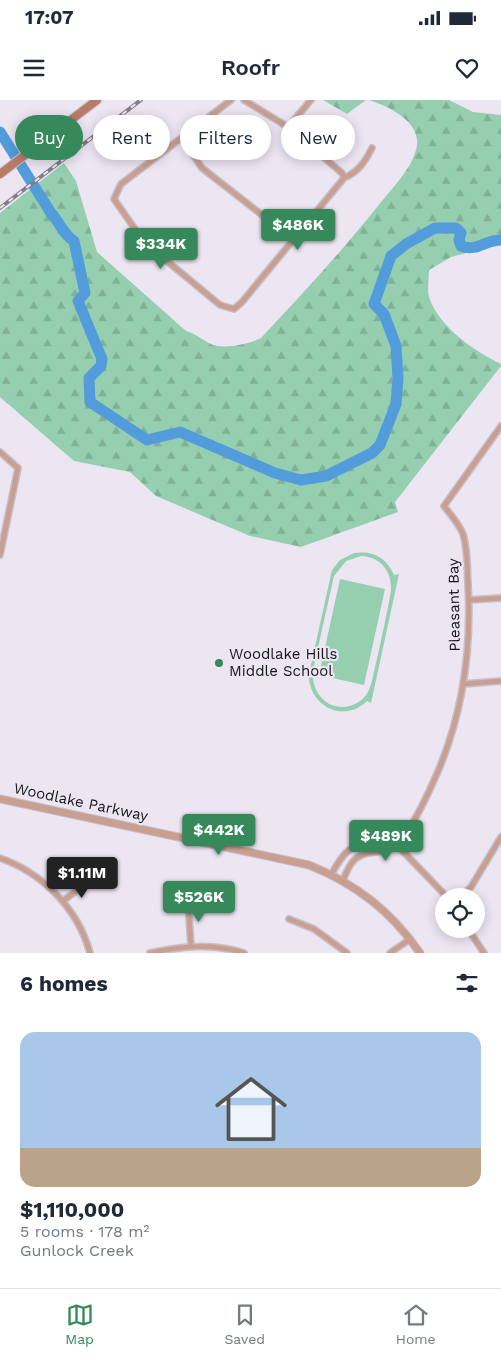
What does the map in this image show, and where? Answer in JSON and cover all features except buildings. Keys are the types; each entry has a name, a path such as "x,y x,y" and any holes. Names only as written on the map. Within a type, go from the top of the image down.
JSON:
{"main road":[{"path":"0,174 97,100"}],"street":[{"path":"212,115 231,100"},
{"path":"244,100 281,123"},
{"path":"298,115 310,100"},
{"path":"180,140 122,184 114,199 149,246 220,305 234,309 294,240 344,178 357,171 372,148"},
{"path":"197,160 202,168 294,240"},
{"path":"327,160 342,173 344,178"},
{"name":"Pleasant Bay","path":"365,854 383,853 396,844 407,831 424,803 441,767 454,728 464,684 468,655 469,600 466,547 463,534 444,506 501,426"},
{"path":"0,452 18,468 0,555"},
{"path":"469,600 501,598"},
{"path":"464,684 501,681"},
{"name":"Woodlake Parkway","path":"0,799 293,861 342,880 376,903 410,939 420,953"},
{"path":"471,888 501,837"},
{"path":"342,880 351,864 365,854 362,844"},
{"path":"331,875 346,850 362,844 396,844 438,888"},
{"path":"0,858 34,875 63,901 83,933 90,953"},
{"path":"63,901 89,882"},
{"path":"188,901 190,946"},
{"path":"289,919 314,929 347,953"},
{"path":"474,938 484,953"},
{"path":"390,953 410,939"},
{"path":"150,953 190,946 231,949 244,953"}],"green space":[{"path":"323,100 366,100 347,114"},
{"path":"369,100 449,100 473,112 501,115 501,244 451,257 429,270 428,287 429,297 434,308 449,328 469,345 501,364 501,366 395,502 398,512 301,547 250,536 156,496 130,472 74,461 0,397 0,213 64,163 76,181 97,252 186,331 216,346 236,346 250,342 261,338 323,271 397,183 414,157 417,140 410,124 395,112"},
{"path":"354,553 373,554 387,564 394,575 399,574 371,703 367,701 358,708 348,711 338,711 321,703 314,695 310,685 309,674 332,570 340,560","holes":["361,556 380,562 390,577 391,591 381,642 368,692 360,701 354,704 342,707 336,706 325,701 317,691 313,679 313,670 334,576 346,561"]},
{"path":"340,579 385,589 364,685 319,675"}],"waterway":[{"path":"0,132 51,213 67,235 74,241 85,293 78,301 102,359 101,366 89,378 90,402 147,440 180,432 275,473 301,480 326,476 372,453 380,445 396,404 398,379 396,346 384,314 374,304 391,256 406,244 435,228 456,228 461,233 459,240 461,246 472,248 501,240"}],"railway":[{"path":"0,208 141,100"}],"place":[{"name":"Woodlake Hills Middle School","path":"219,663"}]}
